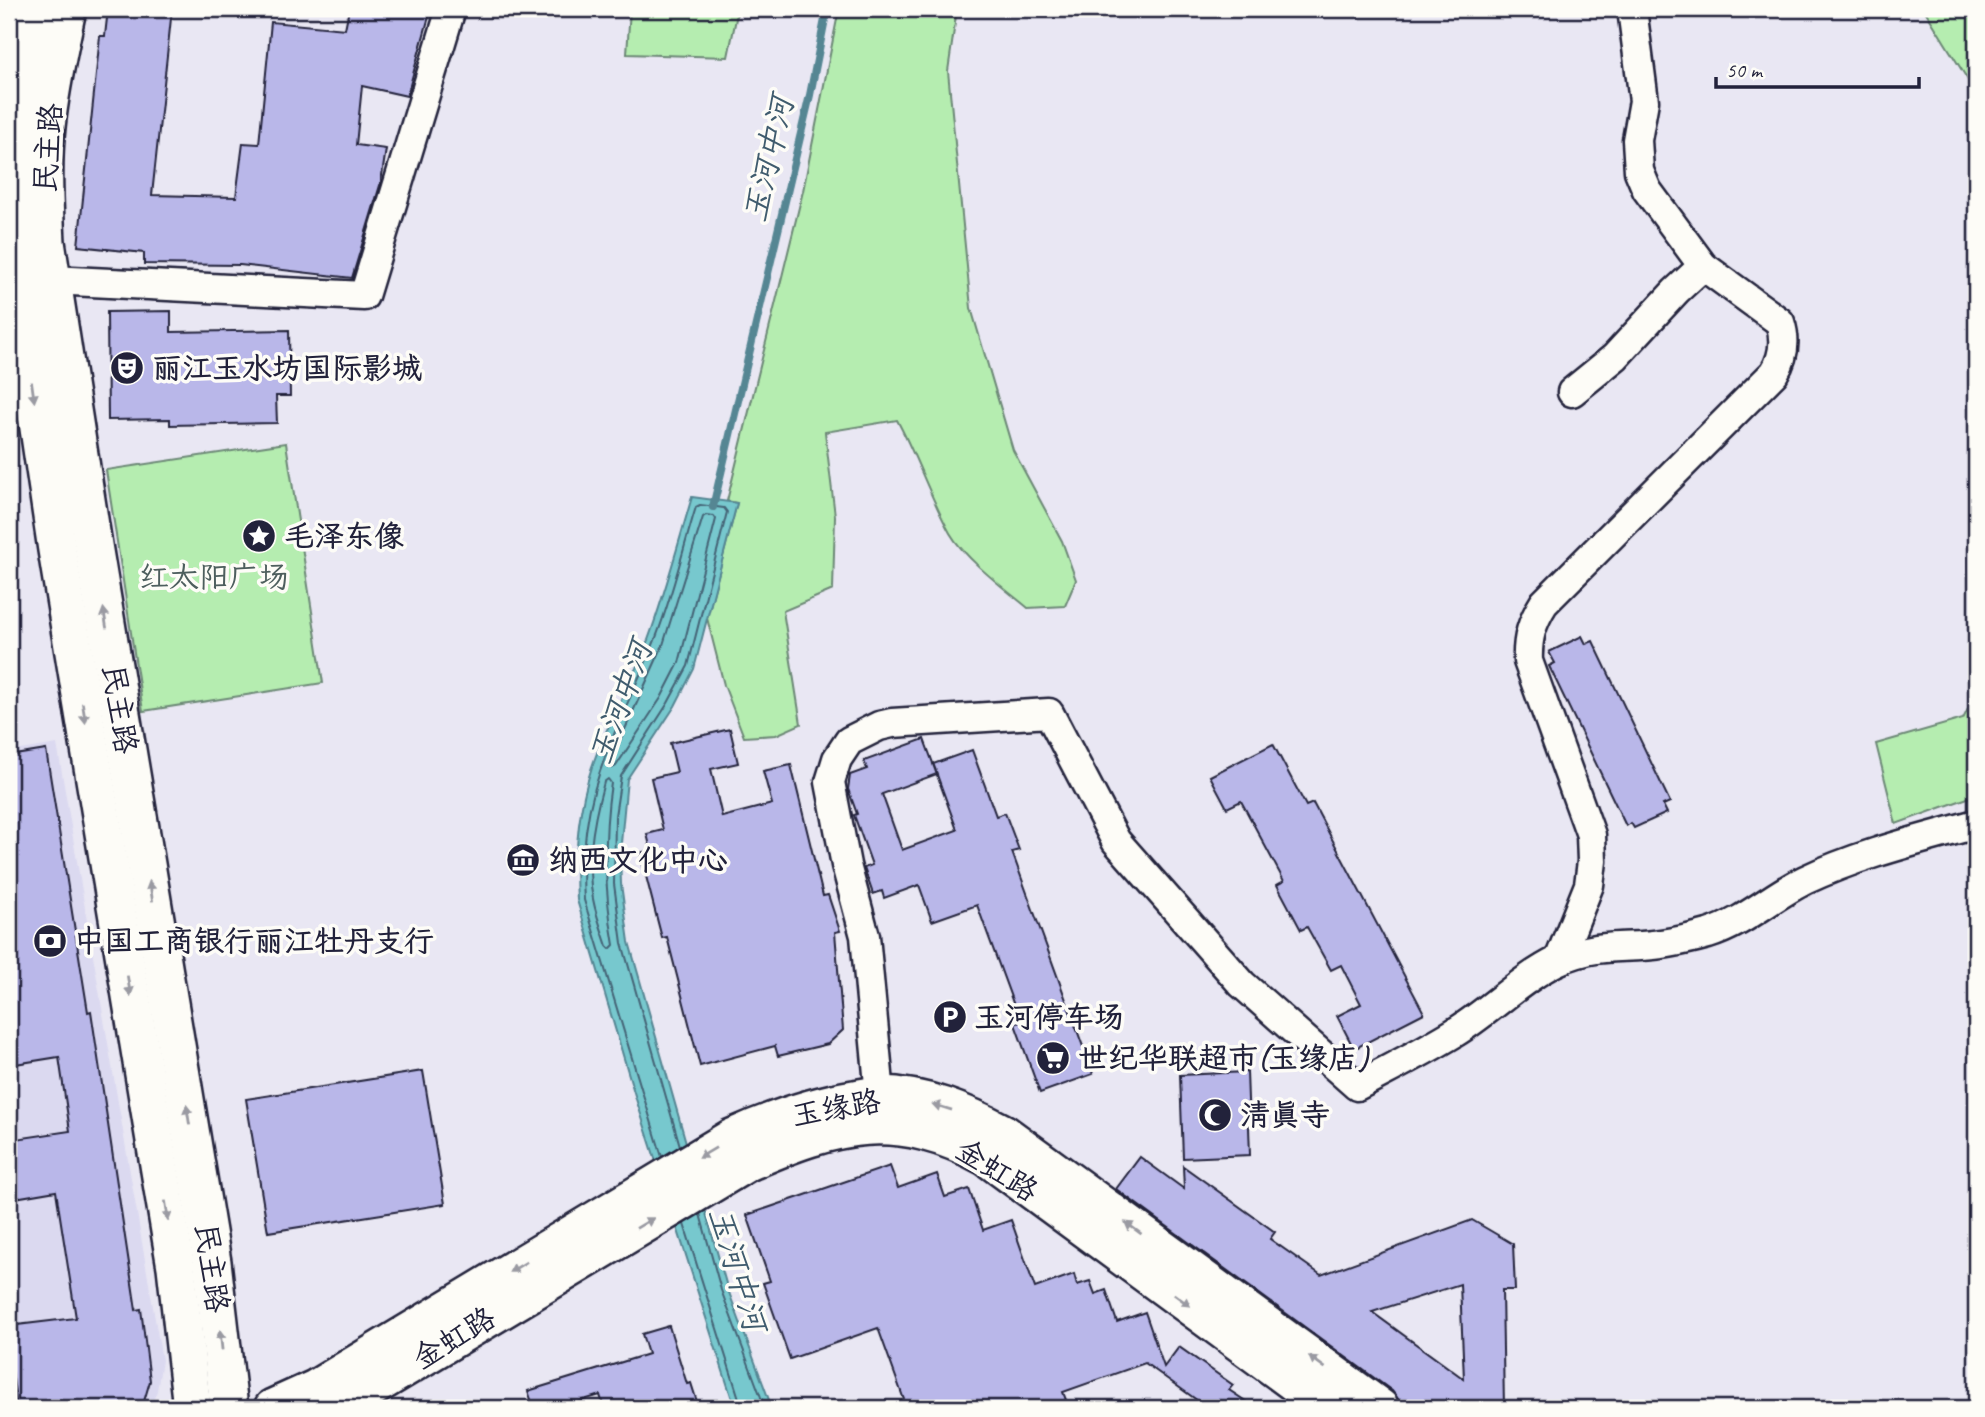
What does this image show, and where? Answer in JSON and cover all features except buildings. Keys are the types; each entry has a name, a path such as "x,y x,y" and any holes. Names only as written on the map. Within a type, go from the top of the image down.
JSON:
{"main road":[{"name":"民主路","path":"28,9 11,127 9,205 12,246 57,551 176,1267 192,1408"},
{"name":"民主路","path":"67,9 50,96 44,164 46,242 93,545 212,1262 229,1408"},
{"name":"玉缘路","path":"773,1135 804,1110 880,1095 949,1108 1003,1133 1380,1408"},
{"name":"金虹路","path":"338,1408 582,1245 746,1163 773,1135 812,1137 880,1124 920,1130 964,1145 987,1157 1329,1408"},
{"path":"273,1408 315,1389 582,1245"}],"street":[{"path":"52,280 363,296 451,9"},
{"path":"1559,960 1589,885 1591,835 1528,661 1529,634 1544,603 1774,373 1784,346 1780,322 1703,266 1647,190 1639,171 1637,140 1644,101 1632,9"},
{"path":"1572,392 1615,358 1676,291 1703,266"},
{"path":"880,1095 865,936 846,865 830,782 837,759 849,741 879,726 1049,713 1116,841 1242,984 1357,1086 1455,1033 1539,971 1559,960 1598,947 1661,944 1712,933 1739,921 1804,881 1840,865 1976,824"}],"shaded area":[{"path":"57,744 162,1360 157,1391 150,1408 9,1408 9,752"}],"green space":[{"path":"630,9 738,9 728,57 627,54"},
{"path":"839,9 957,9 948,71 971,308 1013,450 1062,541 1076,580 1065,606 1028,608 965,553 950,533 897,420 825,432 835,516 833,590 783,611 801,724 776,735 744,737 724,685 707,618 737,503 727,501 803,191"},
{"path":"1924,9 1976,9 1976,93"},
{"name":"红太阳广场","path":"286,443 323,683 143,711 106,470"},
{"path":"1976,693 1976,795 1896,824 1876,744 1963,719"}],"water":[{"path":"692,497 737,503 694,669 675,706 627,779 620,854 621,884 629,942 727,1287 772,1408 736,1408 731,1396 636,1099 577,900 576,863 585,789 603,739 648,640"}],"waterway":[{"name":"玉河中河","path":"713,507 810,95 827,9"}],"place":[{"name":"丽江玉水坊国际影城","path":"127,368"},
{"name":"毛泽东像","path":"259,536"},
{"name":"纳西文化中心","path":"523,860"},
{"name":"中国工商银行丽江牡丹支行","path":"50,941"},
{"name":"玉河停车场","path":"950,1017"},
{"name":"世纪华联超市(玉缘店)","path":"1053,1058"},
{"name":"清真寺","path":"1215,1115"}]}
